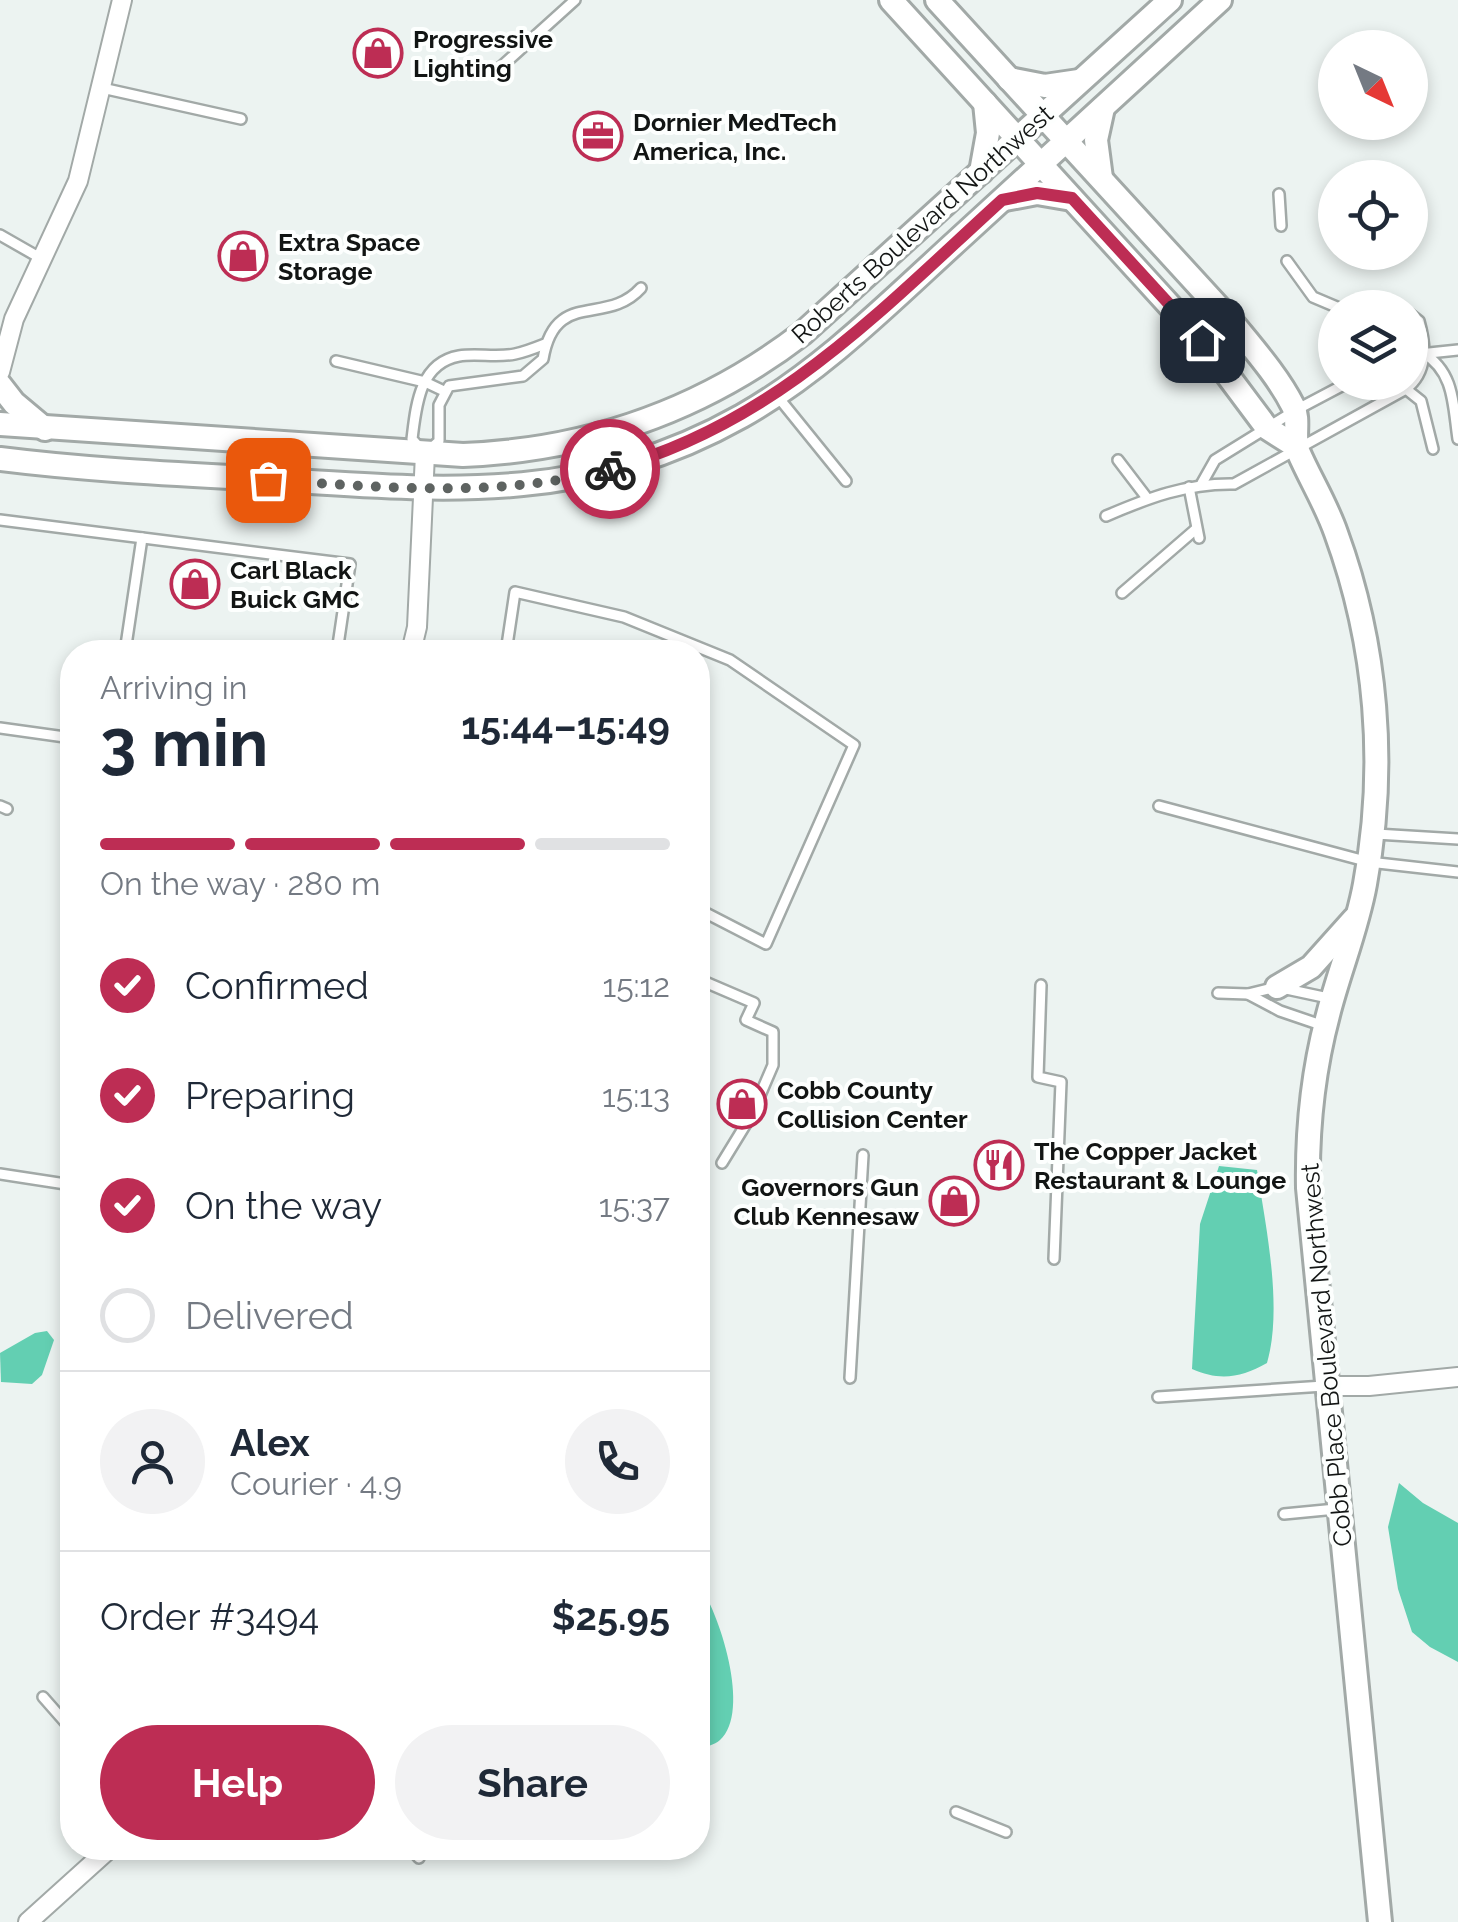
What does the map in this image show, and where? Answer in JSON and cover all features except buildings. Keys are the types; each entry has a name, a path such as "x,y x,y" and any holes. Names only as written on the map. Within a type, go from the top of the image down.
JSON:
{"street":[{"path":"0,372 4,341 78,181 122,0"},
{"name":"Cobb Place Boulevard Northwest","path":"890,0 1202,340 1266,428 1296,448 1320,492 1352,584 1374,690 1378,770 1360,912 1325,1026 1315,1077 1308,1152 1310,1220 1380,1922"},
{"path":"937,0 1231,321 1296,410"},
{"name":"Roberts Boulevard Northwest","path":"0,424 426,454 496,454 538,449 619,431 678,409 736,379 803,333 1170,0"},
{"name":"Roberts Boulevard Northwest","path":"0,459 424,489 513,487 610,469 711,432 776,394 875,316 1220,0"},
{"path":"1009,79 1045,86 1082,79"},
{"path":"981,172 988,133 985,103"},
{"path":"1100,178 1096,140 1104,106"},
{"path":"1002,200 1037,193 1072,198"},
{"path":"0,385 14,403 45,429"},
{"name":"Cobb Place Boulevard Northwest","path":"1296,410 1296,448"},
{"path":"414,640 426,454"},
{"path":"1276,987 1311,967 1360,912"},
{"path":"1327,1386 1458,1377"},
{"path":"28,1922 97,1860"}],"lane":[{"path":"493,74 576,0"},
{"path":"102,88 241,119"},
{"path":"1278,194 1281,226"},
{"path":"0,235 42,259"},
{"path":"1287,261 1318,299"},
{"path":"545,344 512,355 440,363 424,382 417,400 412,439 426,454 439,441 439,404 444,391 455,384 523,376 543,359 545,344 567,315 616,307 641,288"},
{"path":"1428,353 1458,350"},
{"path":"1428,358 1445,373 1452,390 1458,439"},
{"path":"336,361 424,382 444,391"},
{"path":"776,394 846,480"},
{"path":"1202,484 1216,460 1318,398"},
{"path":"1106,516 1147,498 1189,487 1234,484 1385,400"},
{"path":"1419,400 1433,450"},
{"path":"1118,460 1147,498"},
{"path":"1122,592 1197,534 1189,487"},
{"path":"0,520 350,564 340,640"},
{"path":"127,640 142,538"},
{"path":"508,640 516,592 624,617 681,640"},
{"path":"710,652 730,660 854,745 766,944 710,915"},
{"path":"0,728 60,736"},
{"path":"1160,806 1369,862 1458,870"},
{"path":"1372,834 1458,839"},
{"path":"710,984 754,1003 746,1020 772,1032 773,1066 752,1114 722,1163"},
{"path":"1041,985 1038,1077 1061,1082 1054,1259"},
{"path":"1218,993 1248,994 1276,987 1332,999"},
{"path":"1248,994 1280,1011 1325,1026"},
{"path":"850,1378 863,1156"},
{"path":"0,1174 60,1183"},
{"path":"1158,1398 1327,1386"},
{"path":"1284,1514 1340,1509"},
{"path":"43,1697 60,1716"},
{"path":"956,1812 1006,1832"}],"shaded area":[{"path":"1219,1166 1257,1170 1273,1293 1272,1341 1267,1363 1230,1376 1192,1369 1200,1224"},
{"path":"47,1331 54,1340 42,1375 32,1384 1,1382 0,1353 35,1333"},
{"path":"1399,1483 1423,1503 1458,1523 1458,1662 1412,1632 1398,1589 1388,1527"},
{"path":"710,1605 723,1638 733,1685 729,1726 712,1745"}],"way so far":[{"path":"268,480 487,489 539,484 610,469"}],"place":[{"name":"Progressive Lighting","path":"378,53"},
{"name":"Dornier MedTech America, Inc.","path":"598,136"},
{"name":"Extra Space Storage","path":"243,256"},
{"name":"Carl Black Buick GMC","path":"195,584"},
{"name":"Cobb County Collision Center","path":"742,1104"},
{"name":"The Copper Jacket Restaurant & Lounge","path":"999,1165"},
{"name":"Governors Gun Club Kennesaw","path":"954,1201"}],"route":[{"path":"610,469 711,432 776,394 875,316 1002,200 1019,195 1037,193 1072,198 1202,340"}]}
